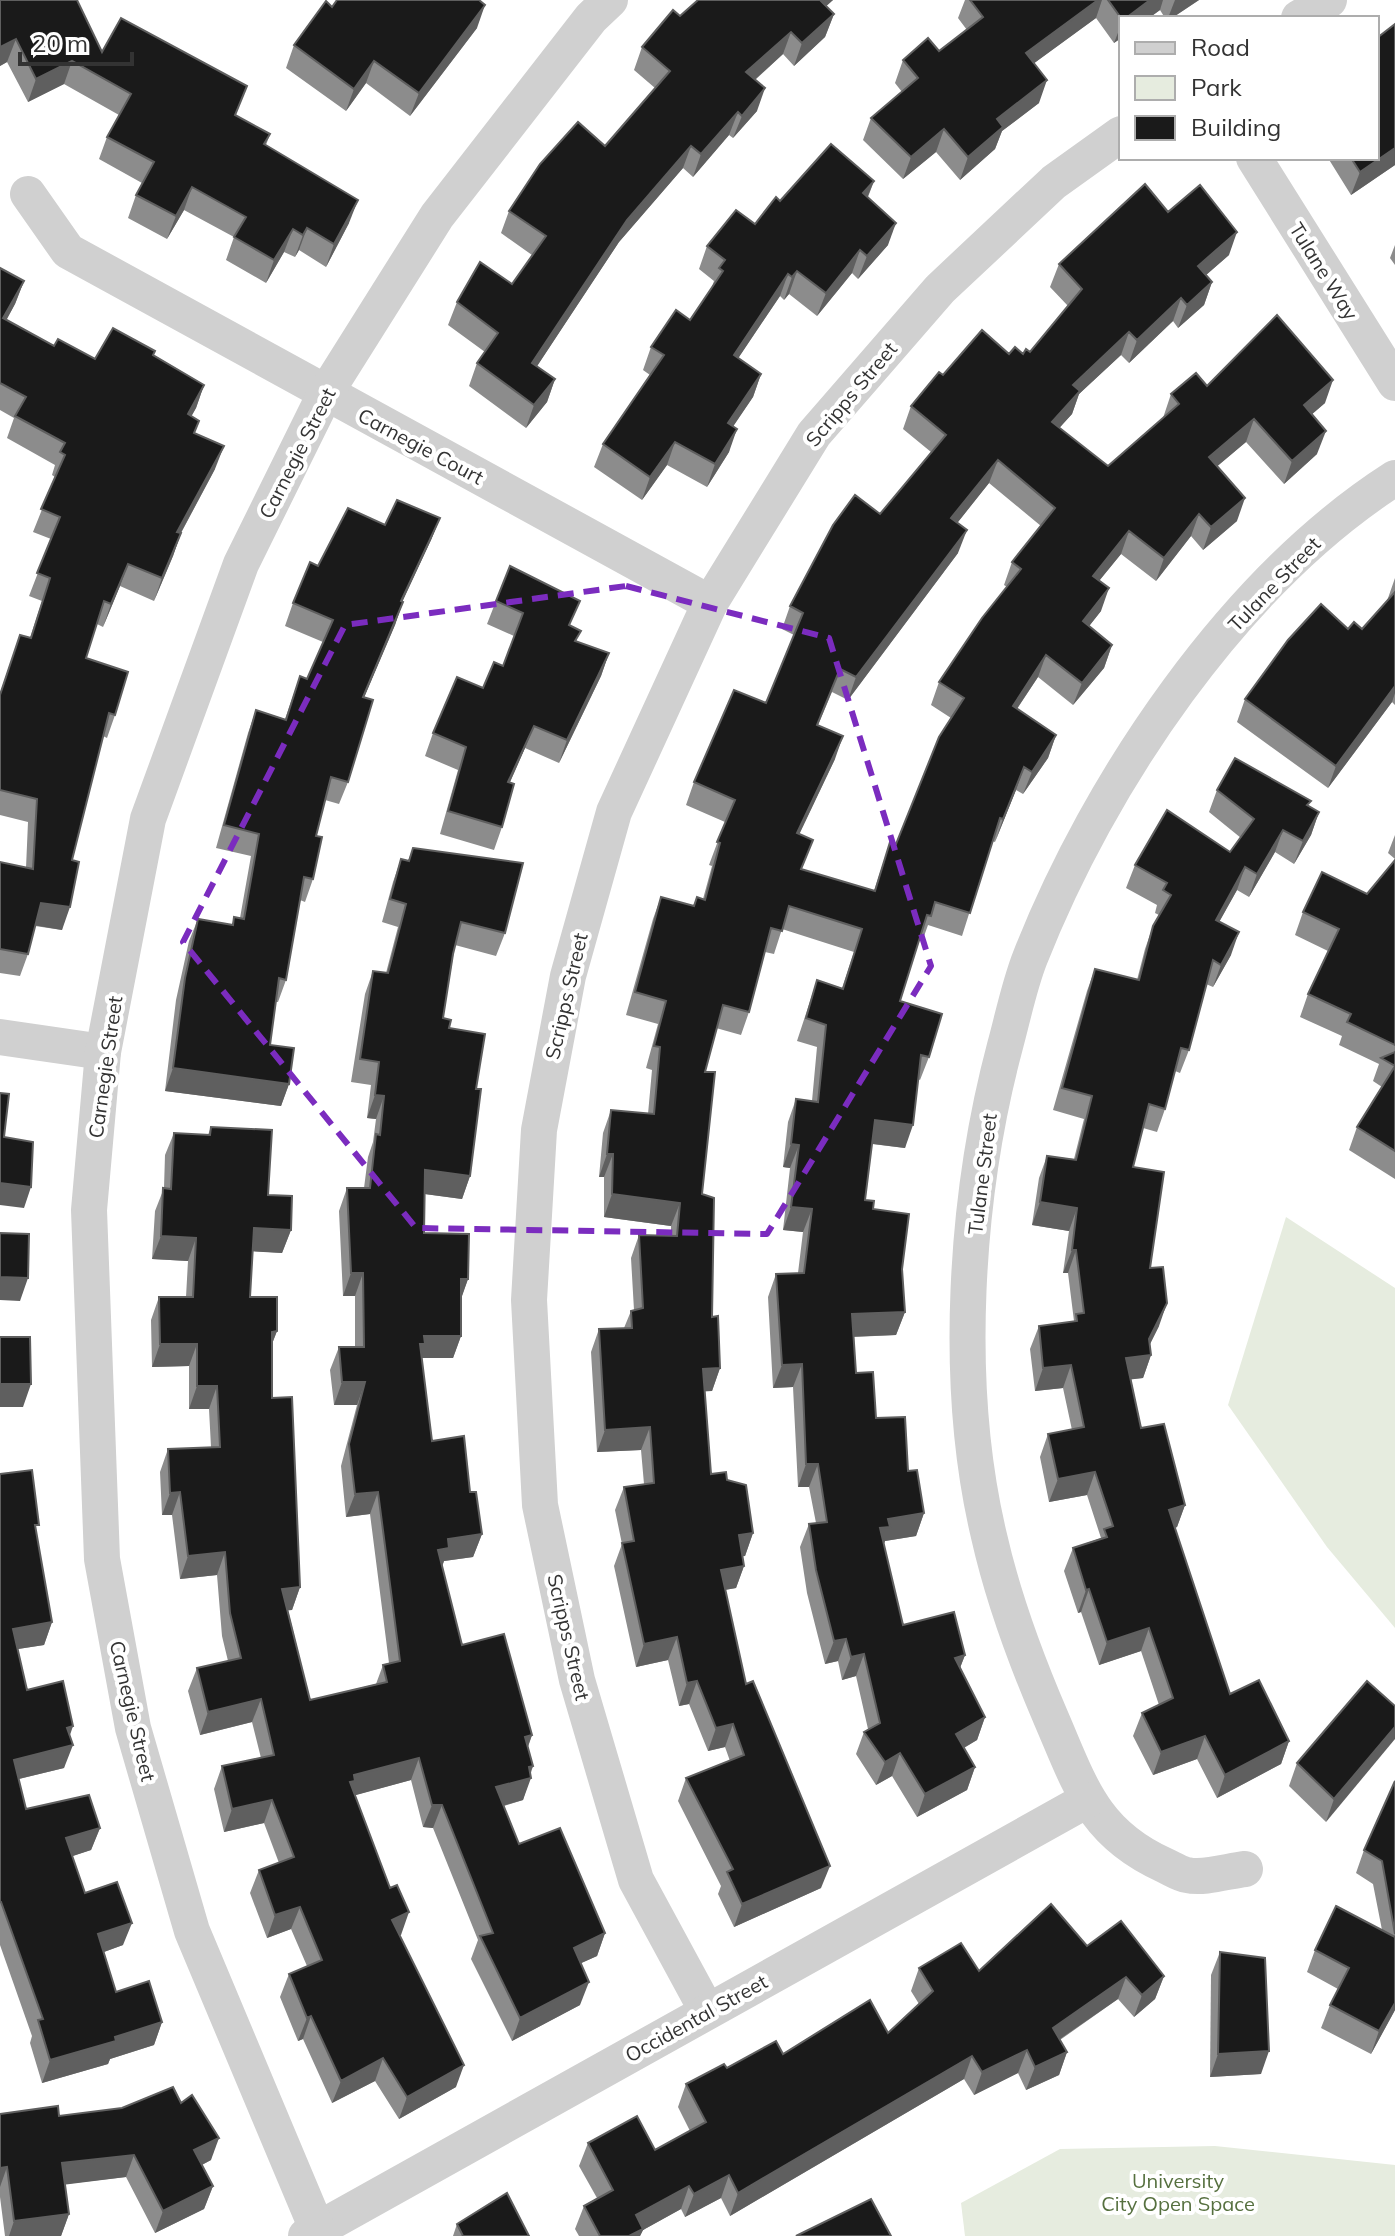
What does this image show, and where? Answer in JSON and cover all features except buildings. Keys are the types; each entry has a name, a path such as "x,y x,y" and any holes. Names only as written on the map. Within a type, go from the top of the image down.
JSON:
{"street":[{"name":"Carnegie Street","path":"314,2234 192,1931 133,1728 102,1559 89,1210 103,1052 148,819 241,564 325,394 437,216 591,18 610,0"},
{"path":"1302,16 1329,0"},
{"name":"Scripps Street","path":"707,2011 636,1880 577,1680 540,1505 529,1300 539,1130 568,976 614,812 710,603 814,434 940,289 1054,182 1119,135"},
{"name":"Tulane Way","path":"1255,160 1395,383"},
{"name":"Carnegie Court","path":"28,194 68,251 710,603"},
{"name":"Tulane Street","path":"1245,1869 1188,1876 1130,1850 1087,1800 1029,1668 988,1535 969,1401 969,1277 987,1115 1029,960 1096,816 1168,706 1248,604 1355,503 1395,478"},
{"path":"0,1037 103,1052"},
{"name":"Occidental Street","path":"314,2234 1087,1800"}],"highlighted area":[{"path":"626,586 829,638 931,966 767,1234 416,1228 183,942 345,625"}],"green space":[{"path":"1286,1217 1395,1288 1395,1628 1327,1547 1228,1405"},
{"name":"University City Open Space","path":"1215,2146 1395,2165 1395,2236 965,2236 961,2203 1060,2149"}]}
